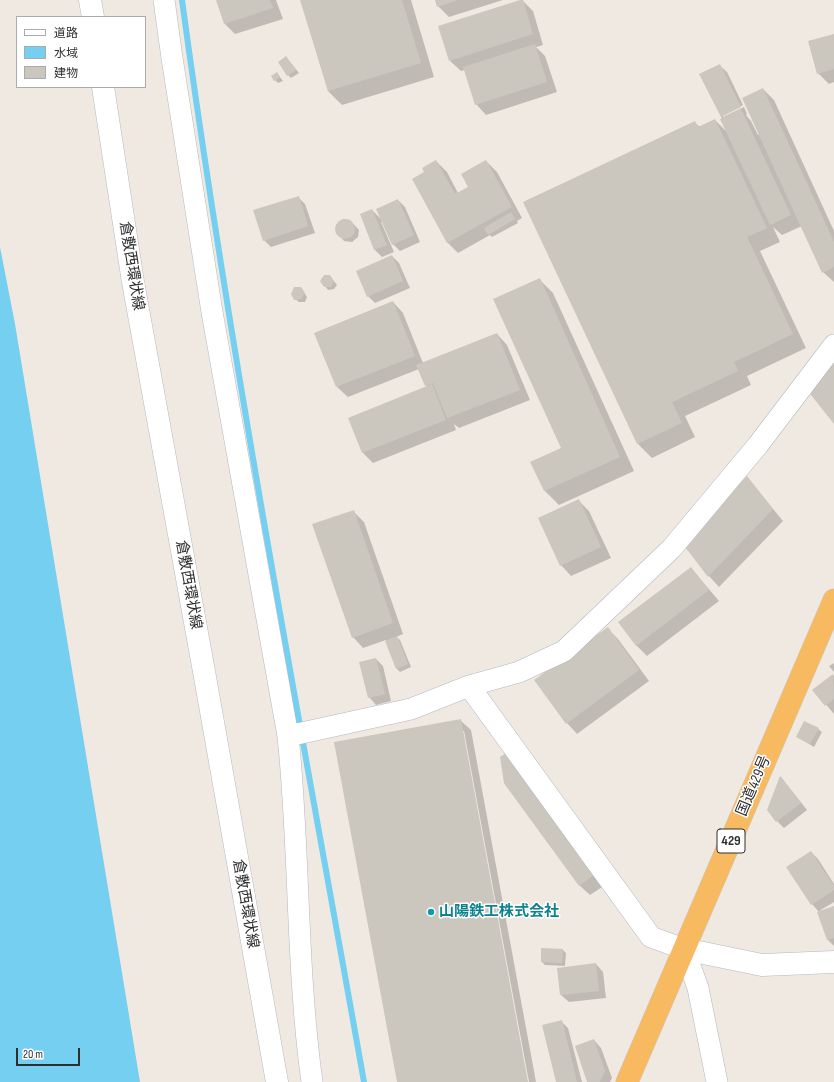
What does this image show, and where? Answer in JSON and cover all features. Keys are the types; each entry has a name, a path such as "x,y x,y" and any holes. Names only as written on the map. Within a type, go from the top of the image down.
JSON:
{"highway":[{"name":"国道429号","path":"627,1082 834,600"}],"main road":[{"path":"90,0 93,16"},
{"name":"倉敷西環状線","path":"104,88 133,282 277,1082"},
{"path":"684,950 762,965 834,962"}],"street":[{"path":"164,0 211,304 298,734 295,799 298,922 312,1082"},
{"path":"298,734 411,709 469,686 519,672 564,651 672,548 758,445 834,345"},
{"path":"469,686 651,937 684,950 698,988 718,1082"}],"water":[{"path":"0,247 15,324 140,1082 0,1082"}],"building":[{"path":"216,0 270,0 273,8 224,24"},
{"path":"300,0 402,0 421,63 328,91"},
{"path":"435,0 458,0 437,7"},
{"path":"523,0 533,34 449,61 438,26"},
{"path":"834,34 834,69 817,74 808,41"},
{"path":"535,44 547,82 475,105 463,67"},
{"path":"286,56 296,70 287,76 278,62"},
{"path":"720,64 741,107 721,117 699,74"},
{"path":"277,72 280,77 274,81 271,76"},
{"path":"763,88 834,242 834,267 822,273 742,98"},
{"path":"741,109 791,215 770,225 720,119"},
{"path":"715,119 767,228 747,237 793,334 734,362 738,371 672,402 682,423 637,444 523,202 695,121 698,127"},
{"path":"436,160 455,194 468,187 461,174 486,160 512,207 447,243 412,179 424,172 422,168"},
{"path":"299,196 308,226 263,241 253,210"},
{"path":"398,199 414,235 392,245 376,209"},
{"path":"372,209 387,245 374,250 360,214"},
{"path":"511,212 515,219 488,235 484,228"},
{"path":"345,219 352,222 355,229 352,236 345,239 338,236 335,229 338,222"},
{"path":"392,255 403,281 367,297 356,271"},
{"path":"324,275 330,275 334,281 331,287 324,287 320,281"},
{"path":"540,278 620,457 544,491 530,462 561,448 493,299"},
{"path":"294,287 301,287 305,293 301,299 294,300 291,294"},
{"path":"393,301 415,356 336,387 314,333"},
{"path":"497,333 520,390 447,418 433,383 425,386 416,365"},
{"path":"834,353 834,424 807,390"},
{"path":"432,384 446,420 362,453 348,418"},
{"path":"747,476 773,509 708,577 682,543"},
{"path":"579,499 601,547 560,566 538,518"},
{"path":"354,510 393,623 352,638 312,524"},
{"path":"691,567 709,590 636,646 618,622"},
{"path":"608,627 639,670 566,724 534,680"},
{"path":"397,636 408,664 396,669 385,641"},
{"path":"376,658 385,694 368,698 359,662"},
{"path":"833,674 834,699 825,706 812,690"},
{"name":"山陽鉄工株式会社","path":"461,719 528,1082 397,1082 334,742"},
{"path":"804,721 819,728 810,744 796,737"},
{"path":"506,753 595,874 579,886 504,783 500,757"},
{"path":"780,776 801,803 776,822 767,810"},
{"path":"811,851 834,886 834,890 811,905 786,867"},
{"path":"834,906 834,938 827,940 817,912"},
{"path":"541,948 563,949 562,963 541,962"},
{"path":"596,963 599,991 560,995 557,968"},
{"path":"562,1020 577,1082 556,1082 542,1025"},
{"path":"594,1039 605,1071 600,1082 587,1082 575,1046"}],"waterway":[{"path":"182,0 201,136 244,407 364,1082"}],"place":[{"name":"山陽鉄工株式会社","path":"431,912"}]}
